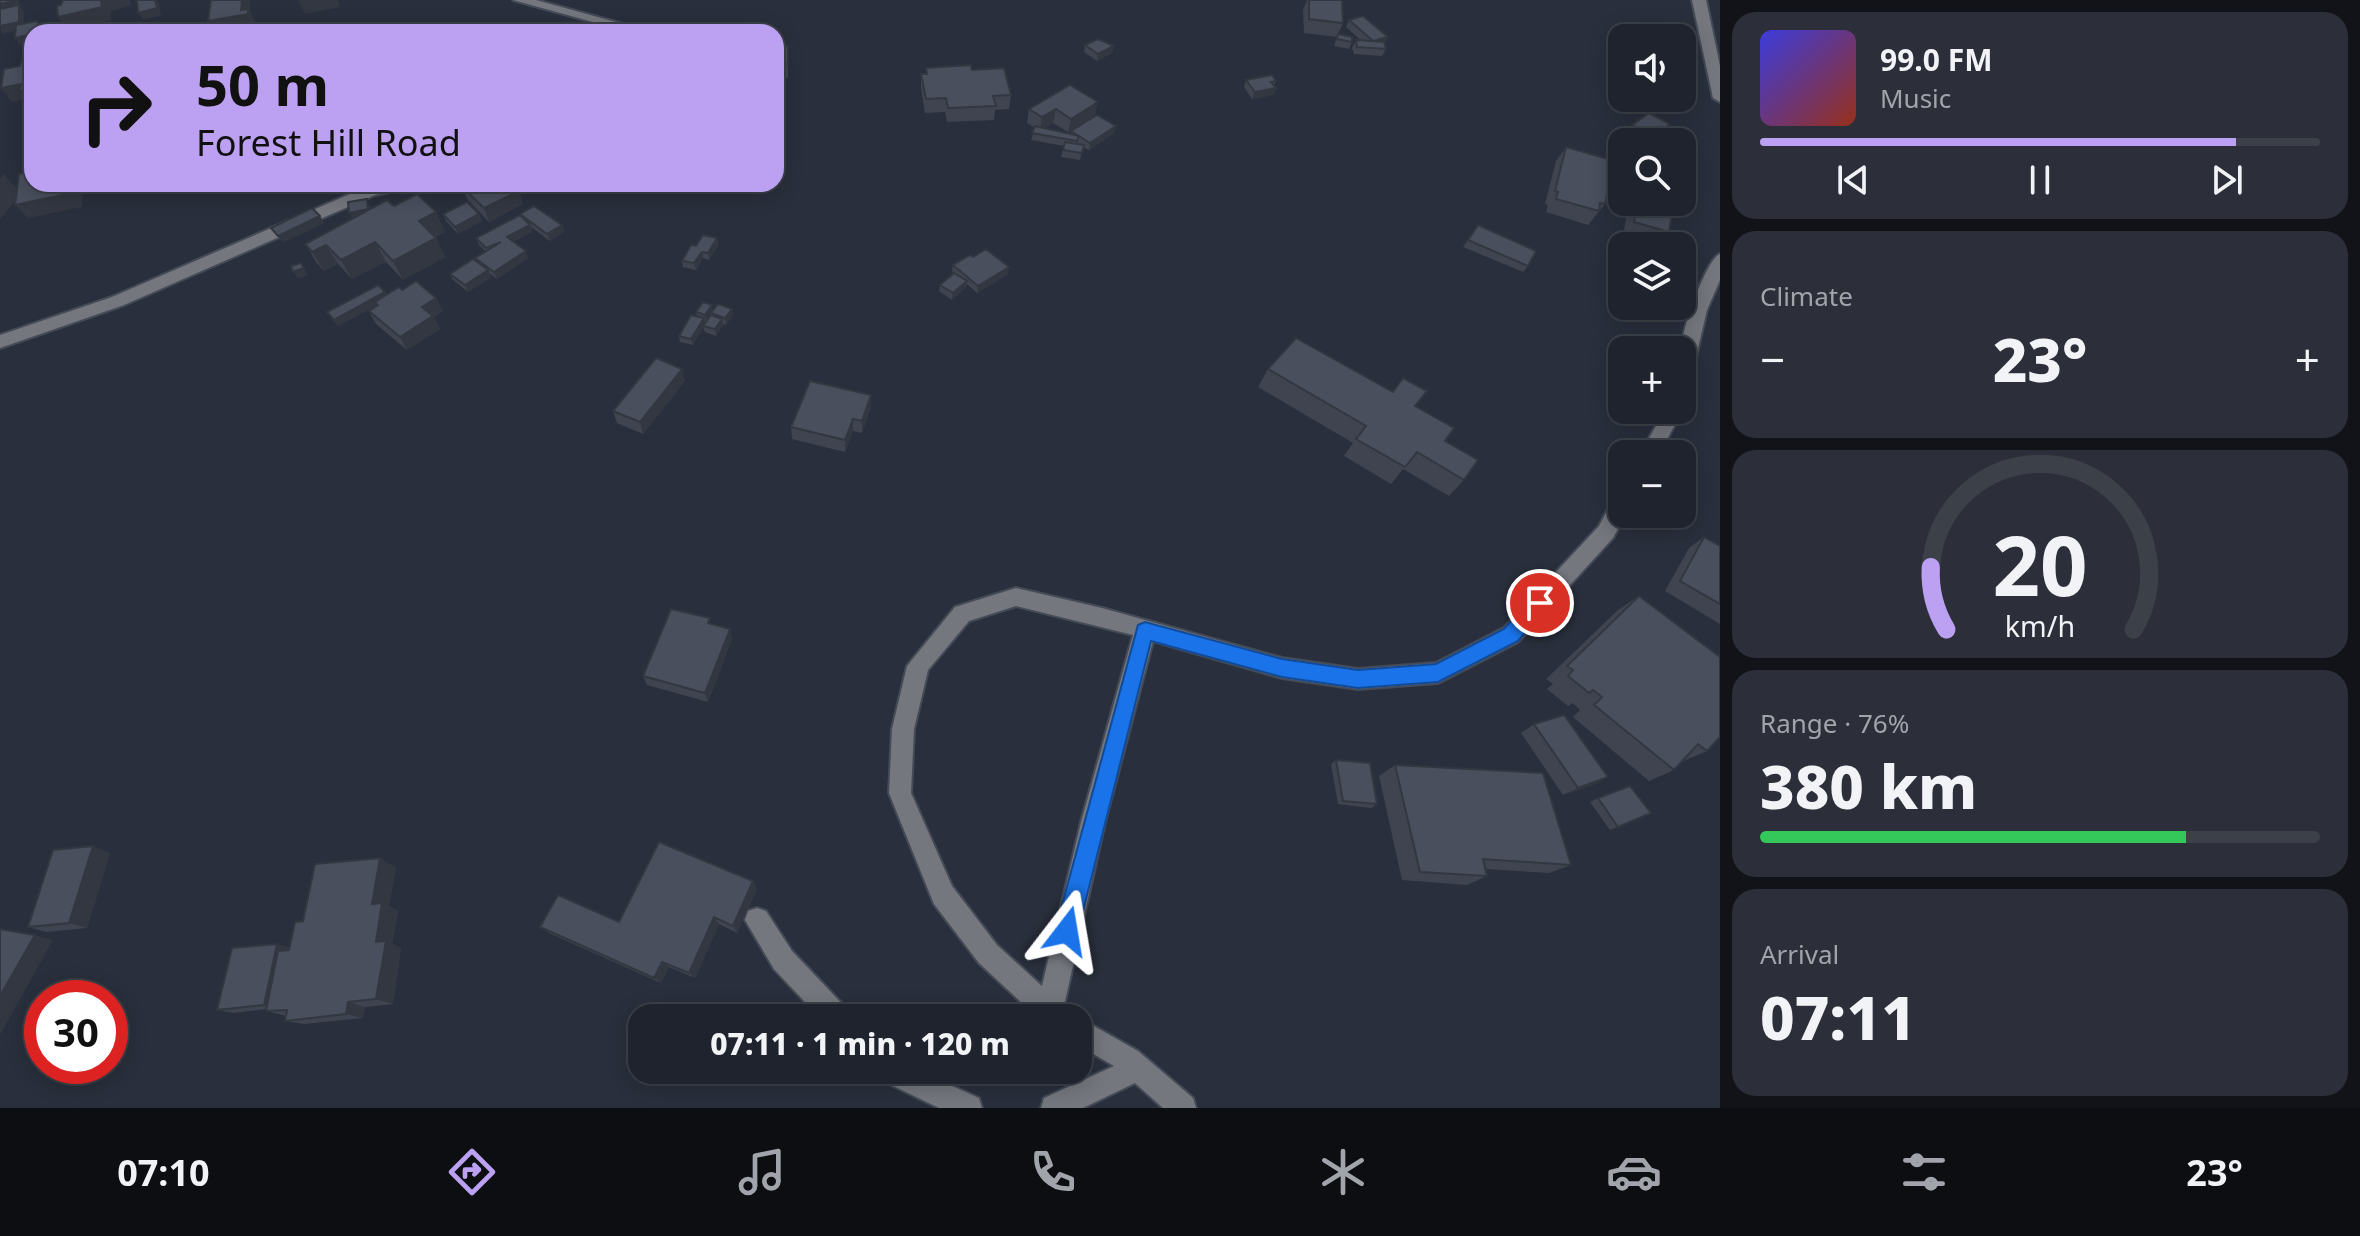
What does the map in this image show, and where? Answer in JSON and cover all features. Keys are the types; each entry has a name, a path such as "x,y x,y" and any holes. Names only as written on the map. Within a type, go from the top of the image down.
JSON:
{"street":[{"path":"520,0 614,24"},
{"path":"1699,0 1720,98"},
{"path":"0,342 118,301 368,192"},
{"path":"1692,336 1699,310 1720,260"},
{"path":"1041,1004 988,954 943,895 900,793 903,729 918,666 962,614 1016,597 1102,617 1282,668 1358,679 1438,673 1511,635 1608,528"},
{"path":"1055,1004 1093,822 1145,631"},
{"path":"757,920 783,960 825,1004"},
{"path":"1092,1039 1138,1068 1183,1108"},
{"path":"1054,1108 1138,1068"},
{"path":"918,1084 969,1108"}],"building":[{"path":"63,0 101,0 102,7 58,17 57,6"},
{"path":"137,0 155,0 157,8 138,13"},
{"path":"211,0 242,0 241,10 248,9 248,14 208,21"},
{"path":"1309,0 1342,0 1343,23 1309,19"},
{"path":"19,5 19,22 0,26 0,9"},
{"path":"1363,16 1388,37 1373,41 1349,20"},
{"path":"38,21 38,24 24,24 24,36 15,38 16,25"},
{"path":"1338,34 1352,37 1352,42 1337,39"},
{"path":"1098,39 1114,46 1098,54 1085,45"},
{"path":"1356,40 1384,42 1386,49 1357,47"},
{"path":"784,46 788,46 788,64 784,64"},
{"path":"24,61 24,90 19,91 21,84 1,88 4,69 20,66"},
{"path":"971,65 972,70 1004,68 1011,95 993,96 996,106 948,108 946,98 926,99 921,74 927,74 926,68"},
{"path":"1272,75 1276,81 1271,82 1276,88 1255,92 1246,80"},
{"path":"1070,85 1098,102 1071,119 1056,109 1042,117 1029,109"},
{"path":"1649,113 1670,124 1665,128 1638,128 1632,125"},
{"path":"1097,115 1116,126 1090,143 1071,131"},
{"path":"1035,126 1079,136 1077,141 1032,133"},
{"path":"1065,142 1084,145 1082,153 1063,150"},
{"path":"1566,147 1608,159 1608,190 1605,204 1600,203 1599,211 1556,199 1558,192 1555,191"},
{"path":"24,173 24,192 71,193 15,205 19,174"},
{"path":"467,192 517,192 484,208"},
{"path":"417,194 436,212 419,221 436,238 393,261 375,242 341,260 326,245 312,252 305,244 387,200 394,206"},
{"path":"367,199 368,209 349,213 348,202"},
{"path":"467,202 479,214 455,227 443,214"},
{"path":"534,206 562,225 547,234 520,214"},
{"path":"312,208 320,216 278,236 271,228"},
{"path":"520,215 530,225 507,237 526,251 494,272 475,258 501,242 486,248 476,238"},
{"path":"1635,216 1672,216 1669,232 1634,222"},
{"path":"1478,225 1536,251 1528,266 1468,240"},
{"path":"703,235 717,238 708,253 702,252 694,263 682,261 691,245 696,246"},
{"path":"986,249 1009,267 978,286 953,265"},
{"path":"473,259 488,270 465,285 450,274"},
{"path":"301,263 304,268 293,272 291,266"},
{"path":"954,273 967,281 953,293 940,285"},
{"path":"416,281 436,298 422,307 433,316 400,337 369,311 378,305 375,302 399,287 402,290"},
{"path":"378,285 385,292 334,320 327,312"},
{"path":"703,302 712,305 705,315 696,312"},
{"path":"718,304 732,309 725,318 711,313"},
{"path":"691,315 704,318 691,339 679,336"},
{"path":"711,315 722,319 715,329 703,326"},
{"path":"1296,338 1393,392 1403,378 1427,391 1415,406 1454,428 1445,441 1478,460 1464,480 1417,452 1405,467 1356,439 1366,426 1268,369"},
{"path":"656,358 682,369 640,422 613,411"},
{"path":"810,381 871,395 862,421 853,419 845,440 791,427"},
{"path":"1704,537 1720,546 1720,604 1680,581"},
{"path":"1639,596 1720,657 1720,737 1707,751 1698,744 1674,770 1594,705 1602,697 1593,690 1589,693 1568,676 1573,670 1567,666"},
{"path":"671,609 710,618 708,623 730,629 705,693 643,676"},
{"path":"1564,715 1608,777 1578,788 1534,724"},
{"path":"1336,760 1370,763 1377,804 1343,801"},
{"path":"1395,765 1543,773 1571,865 1483,859 1487,876 1420,872"},
{"path":"1630,786 1651,813 1618,827 1598,798"},
{"path":"659,842 753,881 733,926 714,917 689,973 662,962 654,978 540,927 558,895 619,922"},
{"path":"93,846 69,923 28,927 53,850"},
{"path":"380,858 372,904 382,903 376,942 386,941 376,999 348,1002 346,1014 285,1021 287,1010 266,1011 278,951 289,950 295,922 303,921 315,864"},
{"path":"0,929 35,935 0,996"},
{"path":"277,944 264,1005 217,1010 232,948"}],"route":[{"path":"1067,931 1145,631 1282,668 1358,679 1438,673 1511,635 1540,603"}]}
